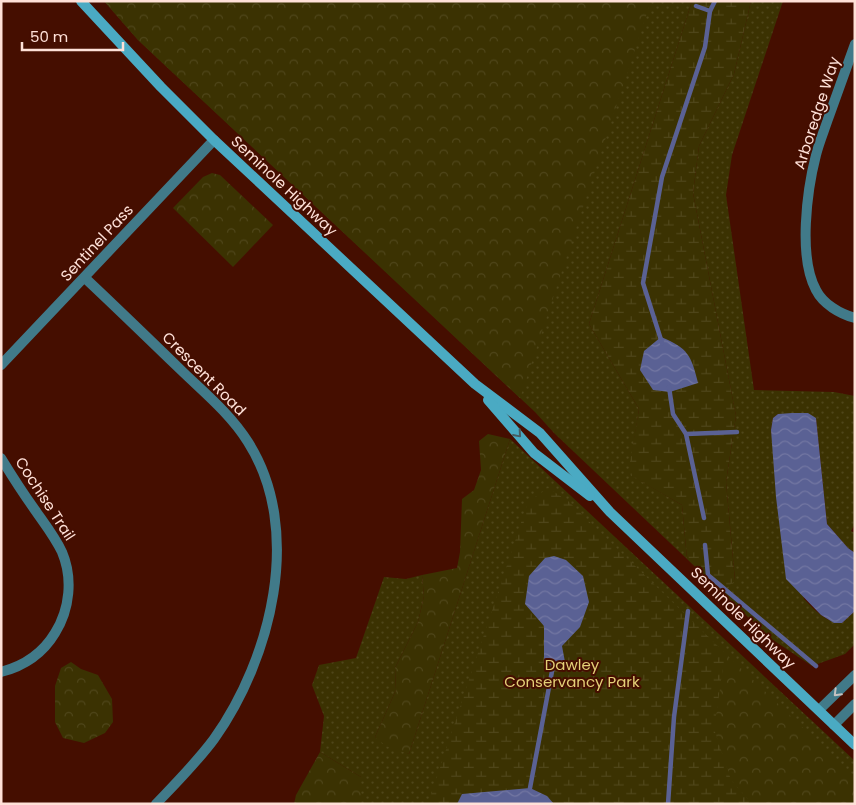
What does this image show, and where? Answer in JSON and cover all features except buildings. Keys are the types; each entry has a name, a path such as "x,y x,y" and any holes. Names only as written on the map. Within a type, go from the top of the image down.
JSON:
{"street":[{"name":"Seminole Highway","path":"81,1 161,87 214,140 475,384 540,433 610,512 855,745"},
{"name":"Arboredge Way","path":"855,44 816,154 806,229 807,256 811,280 816,291 835,310 855,318"},
{"name":"Sentinel Pass","path":"1,365 214,140"},
{"name":"Crescent Road","path":"85,278 223,410 248,442 260,464 271,494 277,528 274,588 261,642 252,668 239,697 213,739 188,771 156,804"},
{"name":"Seminole Highway","path":"475,384 534,453 610,512"},
{"name":"Cochise Trail","path":"1,458 62,552 69,576 68,599 62,622 51,641 34,657 18,668 1,672"},
{"path":"818,710 855,675"},
{"path":"834,725 855,704"}],"green space":[{"path":"104,1 692,1 589,324 639,409 629,474 682,505 687,559 554,433 535,412 138,40"},
{"path":"104,1 651,1 520,398 138,40"},
{"path":"692,1 751,1 734,74 699,146 693,193 736,416 726,482 735,581 721,592 687,559 682,505 628,474 639,409 589,324"},
{"path":"751,1 783,1 732,155 726,195 754,390 834,392 855,396 855,524 851,531 855,533 855,553 848,548 827,524 816,418 778,414 773,418 771,431 804,599 821,615 831,621 842,623 855,611 855,644 845,654 812,666 773,640 721,592 735,580 726,482 736,416 693,193 699,146 734,74"},
{"path":"212,173 220,175 273,225 233,267 173,208 203,177"},
{"path":"488,434 510,439 409,754 386,746 375,737 396,690 395,668 418,622 424,596 422,575 457,568 460,552 462,499 474,490 481,470 479,441"},
{"name":"Dawley Conservancy Park","path":"510,439 855,761 855,804 361,804 361,777 320,752 324,716 312,685 319,665 356,658 384,577 406,579 422,575 424,596 418,622 395,668 396,690 375,737 409,754"},
{"name":"Dawley Conservancy Park","path":"548,488 568,501 725,653 714,729 731,780 752,804 554,804 547,795 462,794 457,804 428,804 528,502","holes":["545,558 580,627 544,661 544,626 525,604 529,576"]},
{"path":"725,653 855,778 855,804 752,804 731,780 714,729"},
{"path":"71,662 81,669 98,675 112,699 113,722 105,733 84,743 63,738 55,722 55,686 61,668"},
{"path":"320,752 361,777 361,804 294,804 296,795"}],"water":[{"path":"661,337 683,349 690,359 698,383 670,392 653,390 640,370 644,351"},
{"path":"808,413 816,418 827,524 848,548 855,553 855,611 842,623 834,623 821,615 786,579 776,497 771,430 773,418 778,414"},
{"path":"554,556 566,560 583,576 589,602 580,627 562,646 565,662 553,666 544,661 544,626 525,604 529,576 545,558"},
{"path":"530,788 547,796 554,804 457,804 462,794"}],"waterway":[{"path":"710,11 715,1"},
{"path":"662,343 643,283 662,177 705,47 710,11 696,6"},
{"path":"669,387 673,414 686,434 704,518"},
{"path":"686,434 737,432"},
{"path":"705,545 708,575 816,666"},
{"path":"668,804 674,717 688,611"},
{"path":"530,788 553,666"}]}
